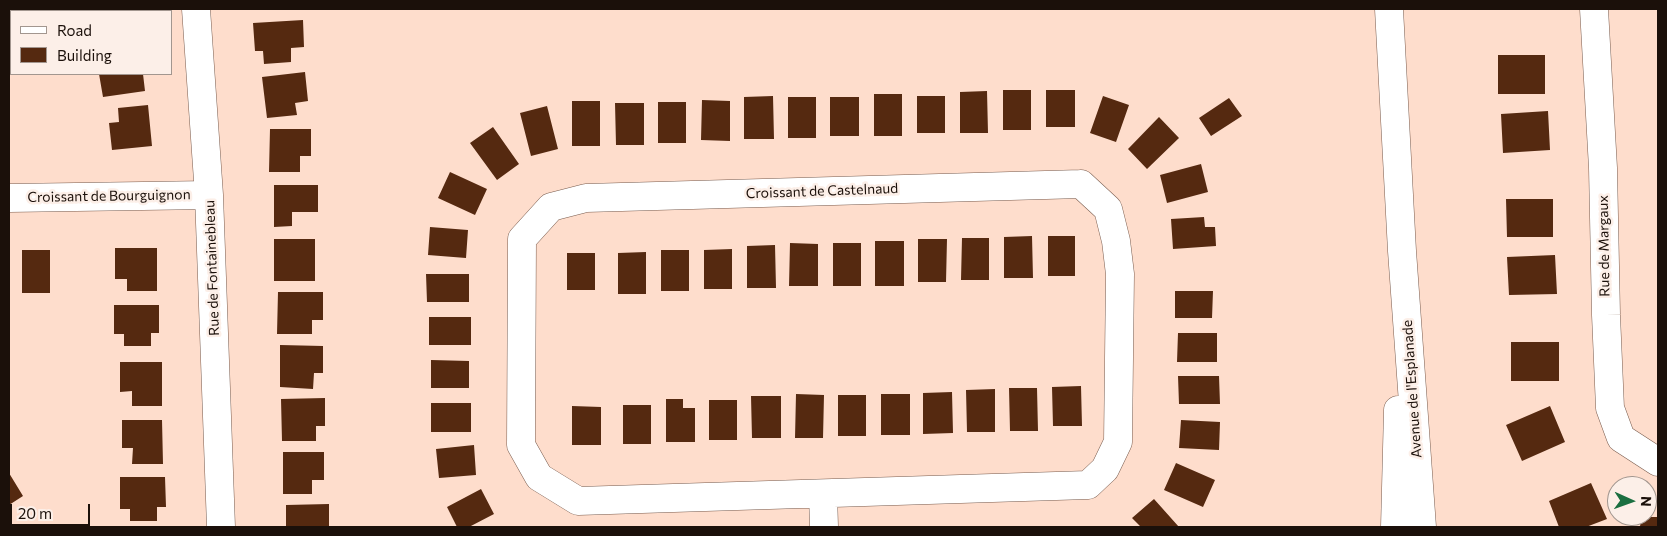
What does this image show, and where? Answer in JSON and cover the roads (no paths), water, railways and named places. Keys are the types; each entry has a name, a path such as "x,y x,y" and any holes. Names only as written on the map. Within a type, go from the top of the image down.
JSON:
{"street":[{"name":"Rue de Fontainebleau","path":"196,9 209,195 221,527"},
{"name":"Avenue de l'Esplanade","path":"1389,9 1402,251 1422,527"},
{"name":"Rue de Margaux","path":"1594,9 1603,168 1610,408 1621,438 1658,462"},
{"name":"Croissant de Castelnaud","path":"1081,184 1108,210 1116,241 1120,274 1118,442 1105,469 1088,485 823,494 578,501 539,477 521,446 522,239 551,207 586,198 1081,184"},
{"name":"Croissant de Bourguignon","path":"9,198 209,195"},
{"name":"Avenue de l'Esplanade","path":"1395,527 1402,251"},
{"path":"823,494 824,527"}]}
